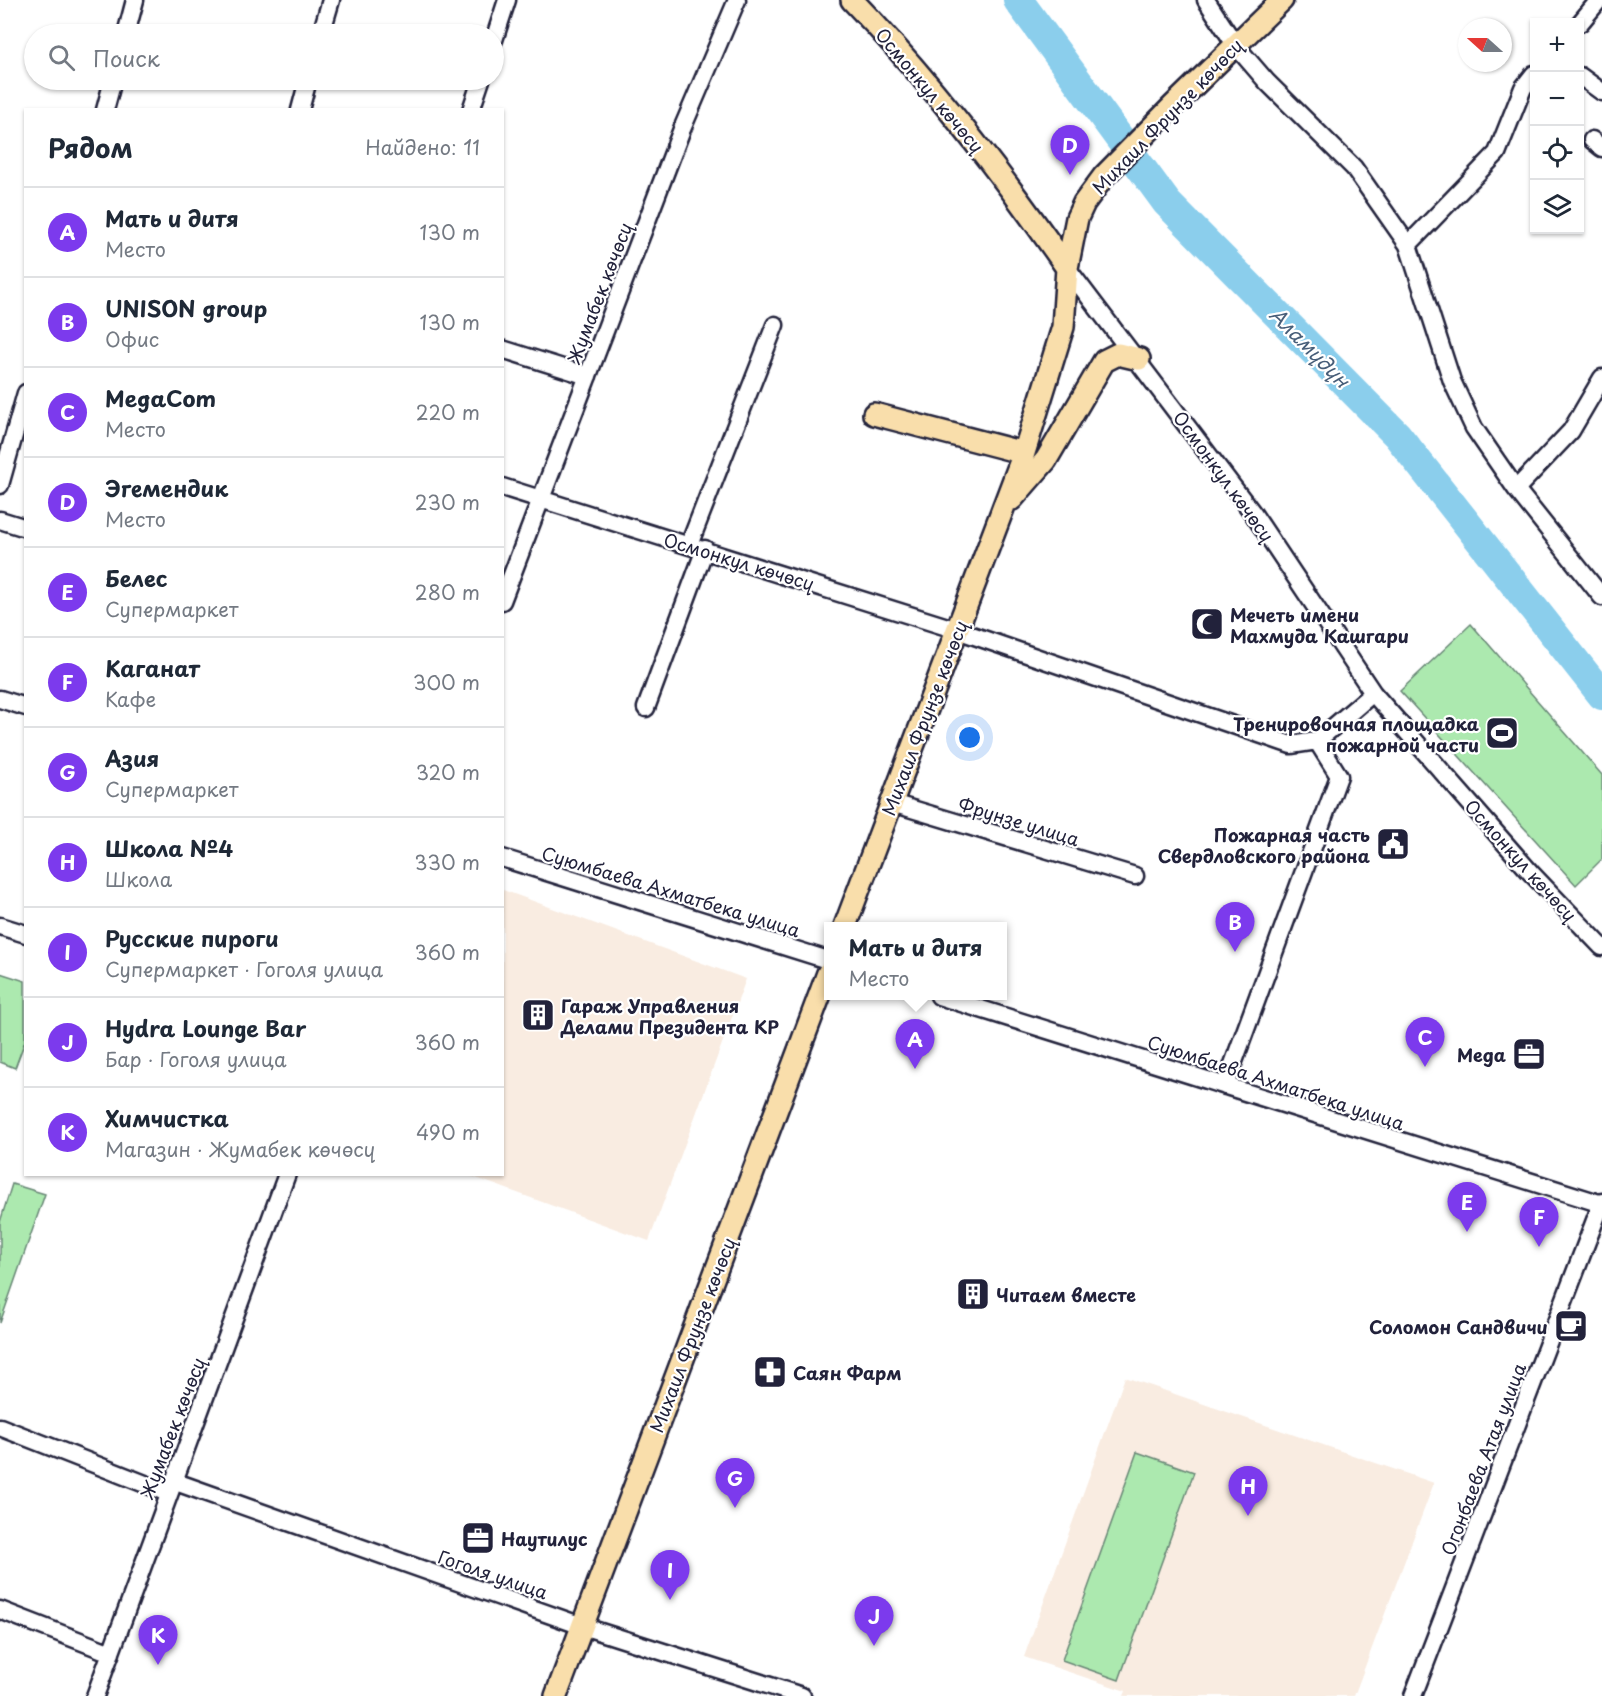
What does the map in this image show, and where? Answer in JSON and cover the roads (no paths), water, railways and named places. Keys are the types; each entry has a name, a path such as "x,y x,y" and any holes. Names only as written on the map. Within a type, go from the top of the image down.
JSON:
{"main road":[{"name":"Осмонкул көчөсү","path":"852,0 931,87 1026,209 1067,268"},
{"name":"Михаил Фрунзе көчөсү","path":"848,922 1024,453 1063,327 1067,268 1077,218 1104,176 1282,0"},
{"name":"Михаил Фрунзе көчөсү","path":"1004,509 1046,460 1104,361 1118,354 1139,360"},
{"path":"874,414 1024,453"},
{"name":"Михаил Фрунзе көчөсү","path":"556,1696 824,984"}],"street":[{"path":"129,24 135,0"},
{"path":"324,24 331,0"},
{"path":"499,24 507,0"},
{"name":"Жумабек көчөсү","path":"504,596 682,129 737,0"},
{"path":"1206,0 1236,46 1267,82 1354,168 1408,245 1452,381 1474,428 1516,489 1602,597"},
{"path":"1584,18 1599,0"},
{"path":"1408,245 1497,153 1523,88 1530,79"},
{"path":"1584,79 1602,92"},
{"path":"106,108 110,90"},
{"path":"301,108 305,90"},
{"path":"472,108 478,90"},
{"name":"Осмонкул көчөсү","path":"1067,268 1252,512 1373,693 1531,873 1602,946"},
{"path":"646,708 697,547 775,325"},
{"path":"504,350 588,376"},
{"path":"1516,489 1571,431 1602,378"},
{"path":"0,485 24,400"},
{"name":"Осмонкул көчөсү","path":"504,488 957,630 1291,745 1317,741"},
{"path":"0,520 24,527"},
{"path":"1225,1086 1338,776 1317,741 1373,693"},
{"path":"0,699 24,706"},
{"name":"Фрунзе улица","path":"892,803 1135,876"},
{"name":"Суюмбаева Ахматбека улица","path":"504,859 824,959"},
{"path":"0,926 24,933"},
{"name":"Суюмбаева Ахматбека улица","path":"952,1000 1602,1203"},
{"name":"Жумабек көчөсү","path":"95,1696 286,1176"},
{"name":"Огонбаева Атая улица","path":"1413,1696 1602,1203"},
{"name":"Гоголя улица","path":"1,1433 170,1487 582,1626 802,1696"},
{"path":"0,1610 111,1653"}],"waterway":[{"name":"Аламүдүн","path":"1018,0 1167,203 1397,435 1602,695"}],"place":[{"name":"Эгемендик","path":"1070,175"},
{"name":"Мечеть имени Махмуда Кашгари","path":"1207,624"},
{"name":"Тренировочная площадка пожарной части","path":"1502,733"},
{"name":"Пожарная часть Свердловского района","path":"1393,844"},
{"name":"UNISON group","path":"1235,952"},
{"name":"Гараж Управления Делами Президента КР","path":"538,1015"},
{"name":"Mega","path":"1529,1054"},
{"name":"MegaCom","path":"1425,1067"},
{"name":"Мать и дитя","path":"915,1069"},
{"name":"Белес","path":"1467,1232"},
{"name":"Каганат","path":"1539,1247"},
{"name":"Читаем вместе","path":"973,1294"},
{"name":"Соломон Сандвичи","path":"1571,1326"},
{"name":"Саян Фарм","path":"770,1372"},
{"name":"Азия","path":"735,1508"},
{"name":"Школа №4","path":"1248,1516"},
{"name":"Наутилус","path":"478,1538"},
{"name":"Русские пироги","path":"670,1600"},
{"name":"Hydra Lounge Bar","path":"874,1646"},
{"name":"Химчистка","path":"158,1665"}]}
